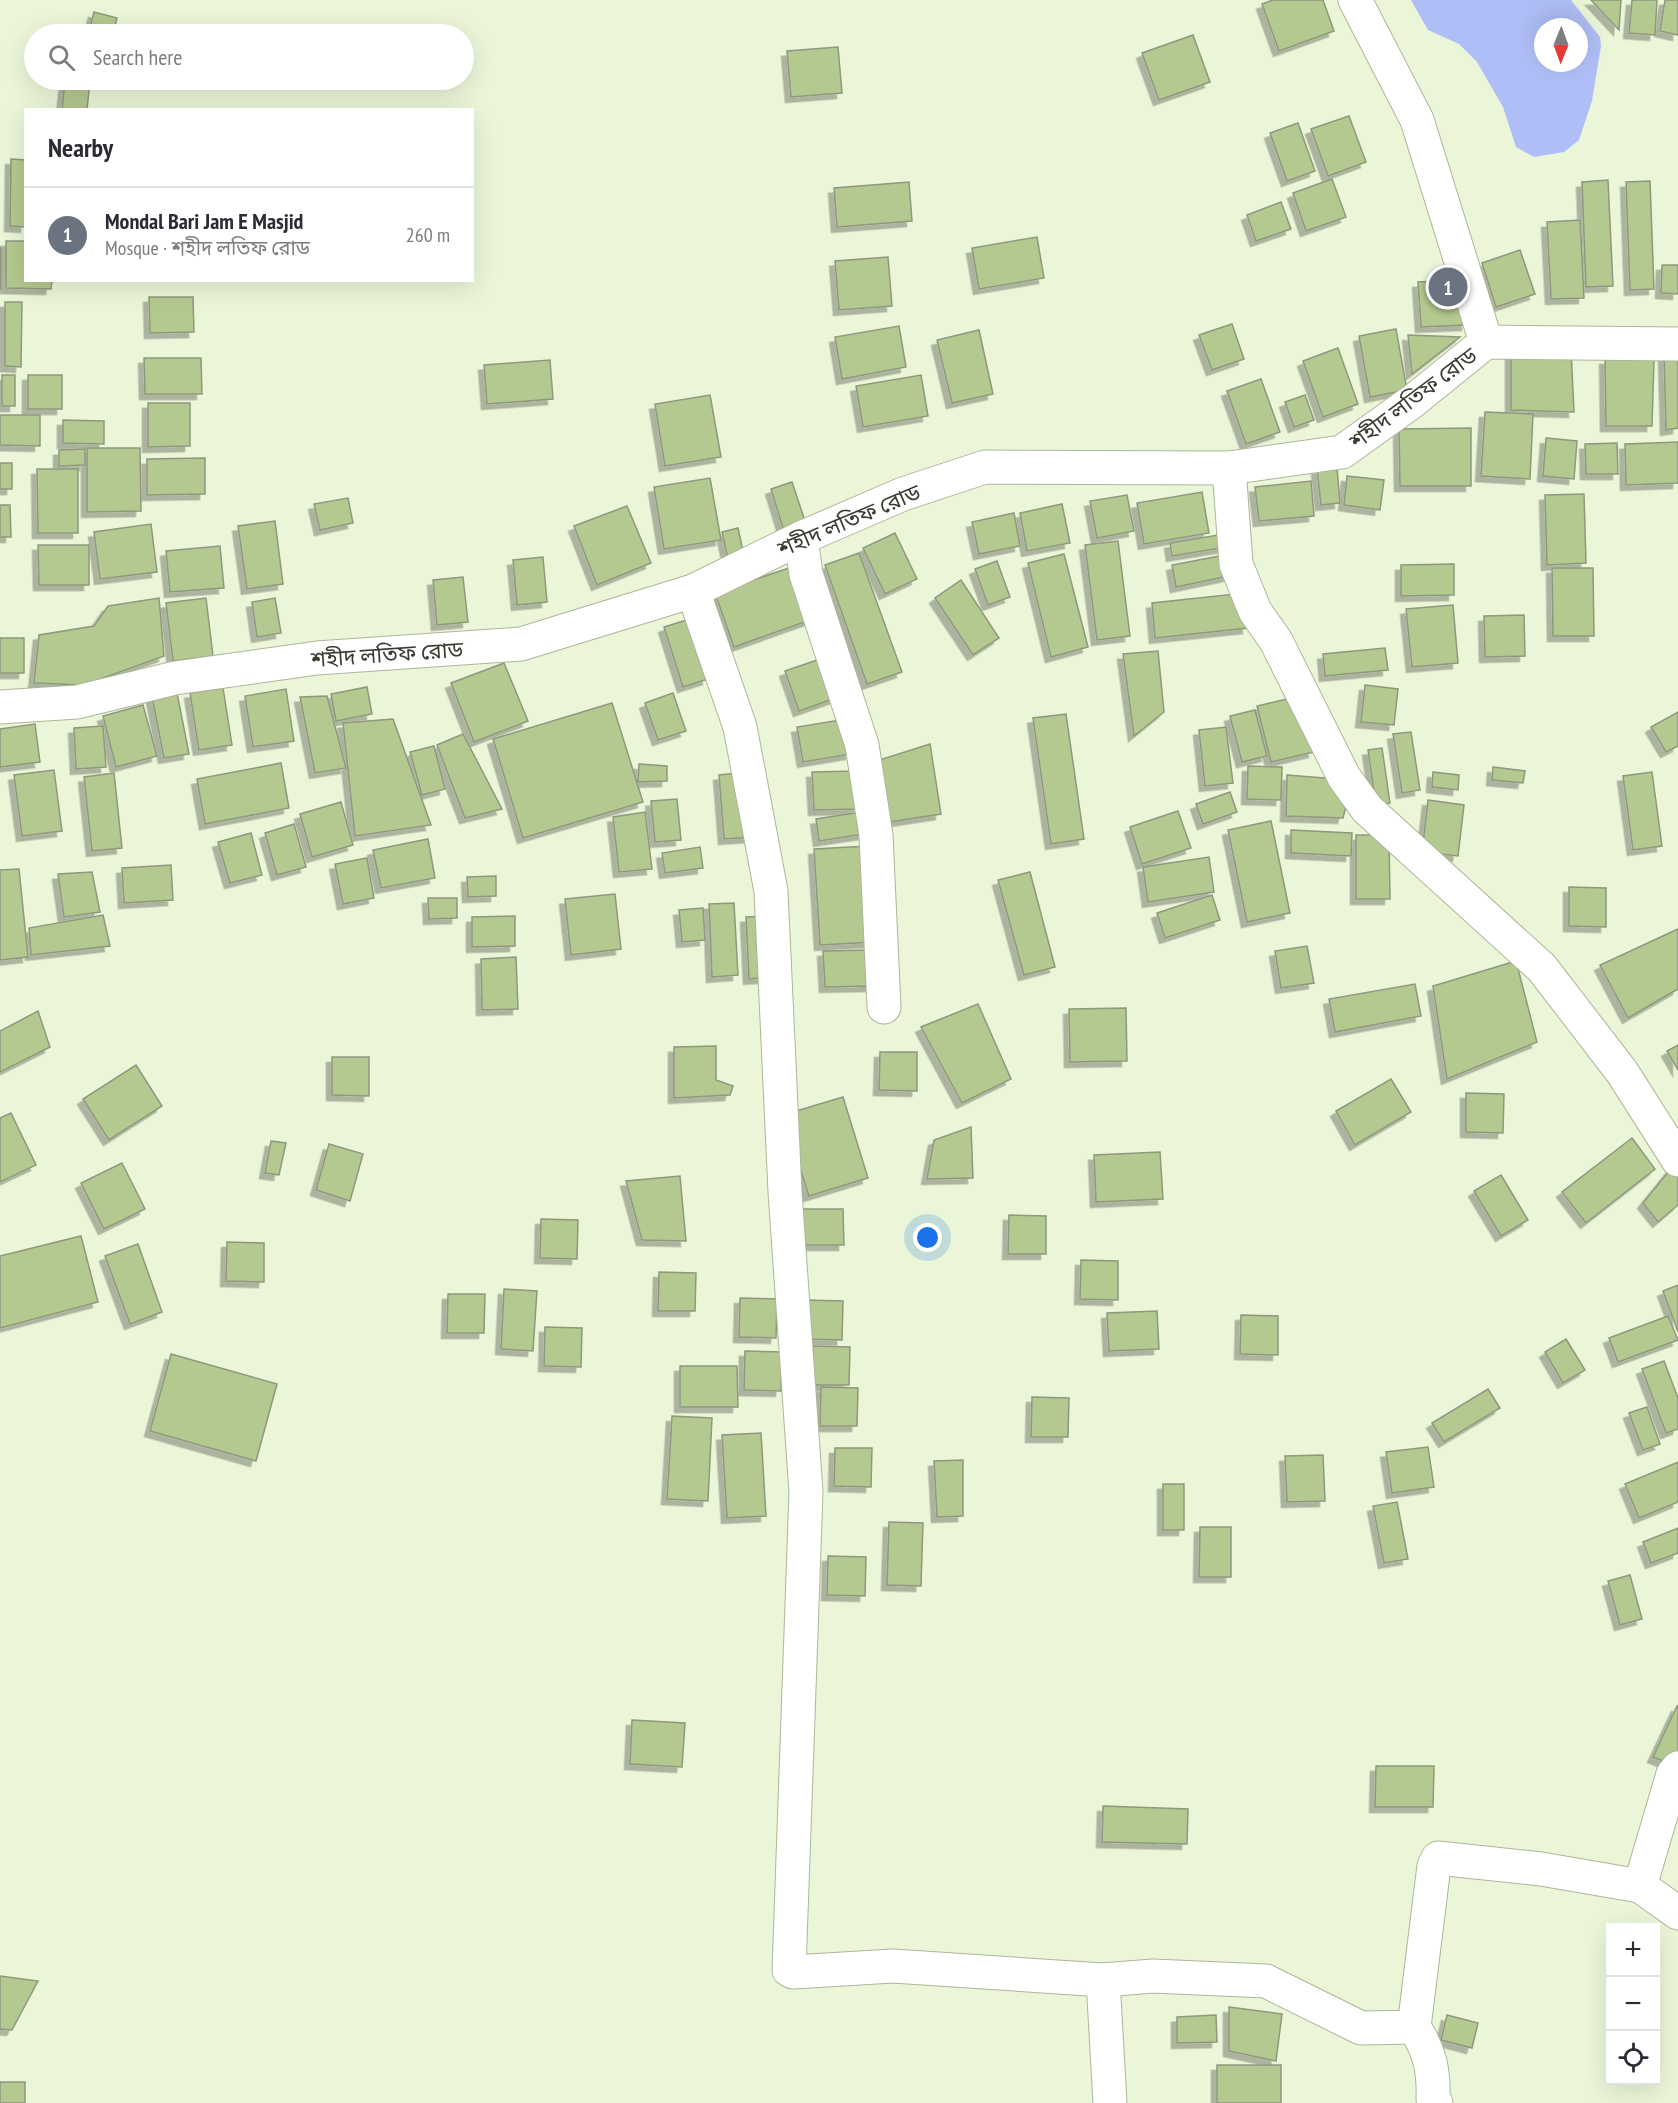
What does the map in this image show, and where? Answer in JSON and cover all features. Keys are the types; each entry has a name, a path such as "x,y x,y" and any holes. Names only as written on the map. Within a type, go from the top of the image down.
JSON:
{"street":[{"path":"1355,0 1417,120 1486,342"},
{"name":"শহীদ লতিফ রোড","path":"0,707 77,702 175,678 317,658 521,644 693,591 801,538 903,494 985,467 1229,468 1342,452 1413,401 1486,342 1678,344"},
{"path":"1229,468 1236,564 1256,611 1276,641 1344,777 1367,809 1542,968 1622,1072 1678,1160"},
{"path":"801,538 806,574 862,745 876,835 884,1006"},
{"path":"693,591 740,727 771,891 785,1192 806,1492 789,1970 793,1972 893,1966 1103,1980 1153,1976 1266,1981 1361,2028 1414,2027"},
{"path":"1640,1886 1673,1774 1678,1768"},
{"path":"1436,2103 1433,2099 1434,2073 1426,2044 1414,2027 1434,1866 1438,1857 1540,1869 1640,1886 1678,1913"},
{"path":"1103,1980 1110,2103"}],"water":[{"path":"1411,0 1571,0 1585,18 1534,18 1534,72 1588,72 1588,22 1600,37 1601,46 1592,101 1579,140 1564,152 1534,157 1516,147 1503,107 1477,62 1459,44 1428,30"}],"building":[{"path":"1273,0 1323,0 1334,31 1279,51 1262,4"},
{"path":"1591,0 1621,0 1619,30"},
{"path":"1632,0 1657,0 1655,35 1629,33"},
{"path":"1665,0 1678,0 1678,35 1660,31"},
{"path":"94,12 117,18 116,24 91,24"},
{"path":"1193,35 1210,82 1159,100 1142,53"},
{"path":"838,47 842,93 791,97 787,51"},
{"path":"64,90 89,90 87,108 62,108"},
{"path":"1349,116 1366,162 1328,176 1311,129"},
{"path":"1298,123 1315,171 1287,181 1270,133"},
{"path":"11,159 24,160 24,227 10,226"},
{"path":"1332,179 1346,217 1306,231 1293,193"},
{"path":"1608,180 1613,286 1586,287 1582,182"},
{"path":"1650,181 1654,289 1630,290 1626,182"},
{"path":"909,182 912,221 837,227 834,188"},
{"path":"1281,202 1291,229 1256,241 1247,215"},
{"path":"1580,220 1584,298 1551,299 1547,222"},
{"path":"1037,237 1044,278 979,289 972,248"},
{"path":"6,241 24,241 24,282 52,282 51,289 6,288"},
{"path":"1,248 1,289 0,289"},
{"path":"1520,250 1535,294 1496,307 1482,263"},
{"path":"888,257 892,306 839,310 835,261"},
{"path":"1662,265 1678,265 1678,294 1661,293"},
{"path":"1465,280 1467,325 1421,327 1418,282"},
{"path":"149,297 193,297 194,332 150,333"},
{"path":"5,302 22,302 21,367 5,366"},
{"path":"1232,324 1244,359 1212,370 1199,335"},
{"path":"899,326 906,367 842,379 835,337"},
{"path":"1396,329 1407,390 1370,397 1359,336"},
{"path":"979,330 993,394 952,403 937,340"},
{"path":"1408,335 1460,337 1412,374"},
{"path":"1338,348 1358,404 1323,417 1303,361"},
{"path":"1511,348 1571,349 1574,412 1511,410"},
{"path":"1664,354 1678,355 1678,428 1666,430"},
{"path":"144,358 201,358 202,394 145,394"},
{"path":"1605,359 1654,360 1652,426 1606,426"},
{"path":"550,360 553,399 487,404 484,365"},
{"path":"2,375 15,375 15,406 2,406"},
{"path":"28,375 62,375 62,409 28,409"},
{"path":"921,375 928,416 863,427 856,386"},
{"path":"1261,379 1280,432 1246,444 1227,391"},
{"path":"710,395 721,457 665,466 655,404"},
{"path":"1305,395 1314,420 1294,427 1285,402"},
{"path":"148,403 190,403 190,446 148,447"},
{"path":"1485,412 1533,414 1530,479 1481,476"},
{"path":"0,415 40,415 40,446 0,445"},
{"path":"63,420 104,421 104,444 63,443"},
{"path":"1471,428 1471,486 1400,486 1399,429"},
{"path":"1546,438 1577,441 1574,479 1543,476"},
{"path":"1678,442 1678,483 1626,485 1625,444"},
{"path":"1617,443 1618,474 1586,474 1585,444"},
{"path":"87,448 140,448 141,511 87,512"},
{"path":"85,449 85,465 59,466 59,450"},
{"path":"205,458 205,494 147,495 147,459"},
{"path":"0,463 12,463 12,489 0,489"},
{"path":"1337,467 1340,503 1321,505 1317,469"},
{"path":"37,469 78,469 78,533 38,533"},
{"path":"1347,476 1384,480 1380,510 1344,505"},
{"path":"710,478 721,540 664,549 654,487"},
{"path":"1311,481 1314,516 1259,521 1255,487"},
{"path":"792,482 805,521 783,528 771,489"},
{"path":"1202,492 1209,533 1144,544 1137,503"},
{"path":"1584,494 1586,563 1547,565 1545,495"},
{"path":"1127,495 1134,531 1097,538 1090,501"},
{"path":"348,498 353,523 320,530 314,504"},
{"path":"1062,504 1070,543 1027,551 1020,513"},
{"path":"0,505 10,505 11,537 0,537"},
{"path":"627,506 651,563 597,585 574,526"},
{"path":"1014,513 1020,546 979,554 972,522"},
{"path":"275,521 283,584 247,589 238,526"},
{"path":"151,524 157,572 100,579 94,532"},
{"path":"738,528 744,556 728,559 722,532"},
{"path":"895,533 917,579 885,594 863,548"},
{"path":"1224,534 1227,547 1172,556 1170,543"},
{"path":"1118,541 1130,636 1097,640 1085,545"},
{"path":"38,545 89,545 89,585 39,585"},
{"path":"220,546 224,588 170,592 166,551"},
{"path":"859,553 902,672 867,684 825,565"},
{"path":"1064,554 1088,647 1051,657 1028,563"},
{"path":"1225,555 1229,576 1176,587 1172,565"},
{"path":"543,557 547,602 517,605 513,560"},
{"path":"997,561 1010,597 988,605 975,569"},
{"path":"1454,564 1454,595 1401,596 1401,565"},
{"path":"792,567 810,620 734,647 715,593"},
{"path":"1552,568 1593,568 1594,636 1553,636"},
{"path":"463,577 468,622 437,625 433,580"},
{"path":"961,580 999,638 973,655 935,598"},
{"path":"1245,593 1248,628 1155,638 1152,603"},
{"path":"159,598 164,656 84,685 34,683 39,635 94,626 108,606"},
{"path":"206,598 213,656 173,661 166,603"},
{"path":"275,598 281,633 257,637 252,602"},
{"path":"1453,605 1458,663 1412,667 1406,609"},
{"path":"1524,615 1525,656 1485,657 1484,616"},
{"path":"690,619 708,679 683,687 664,627"},
{"path":"0,638 24,638 24,673 0,673"},
{"path":"1385,648 1388,670 1325,676 1323,654"},
{"path":"1158,651 1164,712 1134,736 1123,654"},
{"path":"823,658 836,698 799,711 785,671"},
{"path":"504,663 528,721 474,742 451,683"},
{"path":"1365,685 1398,689 1394,725 1361,722"},
{"path":"367,687 372,714 336,721 331,694"},
{"path":"223,688 232,745 199,750 190,693"},
{"path":"286,689 294,741 253,747 245,696"},
{"path":"177,693 189,754 164,758 152,697"},
{"path":"673,693 686,731 658,740 645,703"},
{"path":"327,696 346,768 315,773 300,697"},
{"path":"1300,696 1314,752 1271,762 1257,706"},
{"path":"612,703 643,802 523,838 493,739"},
{"path":"143,705 157,756 116,767 103,716"},
{"path":"1255,710 1267,756 1242,762 1230,716"},
{"path":"1678,712 1678,746 1666,752 1651,727"},
{"path":"1066,714 1084,839 1051,844 1033,718"},
{"path":"393,719 431,825 355,836 343,723"},
{"path":"846,719 851,754 803,762 797,727"},
{"path":"35,724 40,762 0,767 0,729"},
{"path":"103,726 106,767 76,769 74,728"},
{"path":"1226,727 1233,783 1205,786 1199,730"},
{"path":"1411,732 1420,790 1402,793 1393,734"},
{"path":"463,734 502,809 465,818 437,745"},
{"path":"930,744 941,814 877,824 867,764"},
{"path":"434,746 445,789 422,795 410,752"},
{"path":"1382,748 1390,803 1376,805 1368,750"},
{"path":"281,763 289,808 205,824 197,779"},
{"path":"639,764 667,766 667,781 638,782"},
{"path":"1248,766 1282,767 1281,800 1247,799"},
{"path":"1493,767 1525,771 1523,783 1492,780"},
{"path":"54,770 62,831 22,836 14,775"},
{"path":"858,771 859,809 814,810 812,772"},
{"path":"747,772 753,837 724,839 719,775"},
{"path":"1433,772 1459,775 1458,790 1432,787"},
{"path":"1652,772 1662,846 1633,850 1623,776"},
{"path":"114,773 122,848 92,851 84,777"},
{"path":"1287,775 1337,779 1347,802 1343,818 1286,816"},
{"path":"1230,792 1237,812 1203,824 1196,804"},
{"path":"677,799 681,840 655,842 651,801"},
{"path":"1428,800 1464,805 1458,856 1422,852"},
{"path":"341,802 353,845 312,857 300,814"},
{"path":"1178,811 1191,848 1142,864 1130,827"},
{"path":"645,812 652,869 619,872 613,817"},
{"path":"861,812 864,834 819,841 816,819"},
{"path":"1271,821 1290,913 1247,922 1228,830"},
{"path":"294,824 306,867 277,875 265,833"},
{"path":"1291,830 1352,833 1351,856 1291,853"},
{"path":"251,833 262,875 230,883 218,842"},
{"path":"1356,835 1389,835 1390,899 1356,899"},
{"path":"428,839 435,878 381,888 373,850"},
{"path":"868,846 874,942 820,945 814,849"},
{"path":"700,847 703,868 665,873 662,853"},
{"path":"1209,857 1214,892 1148,902 1143,867"},
{"path":"367,858 374,898 343,904 335,864"},
{"path":"171,865 173,900 124,903 122,868"},
{"path":"19,869 28,957 0,960 0,870"},
{"path":"92,872 100,912 64,917 58,874"},
{"path":"1030,872 1055,967 1024,975 998,880"},
{"path":"496,876 496,896 468,897 467,877"},
{"path":"1569,887 1606,888 1606,927 1569,926"},
{"path":"615,894 621,949 571,955 565,899"},
{"path":"1212,895 1220,920 1165,938 1157,913"},
{"path":"428,898 457,898 457,918 429,919"},
{"path":"734,903 738,975 712,977 709,904"},
{"path":"703,908 705,940 682,942 679,910"},
{"path":"103,915 110,946 31,955 29,928"},
{"path":"515,916 515,946 472,947 472,917"},
{"path":"771,916 775,977 749,979 746,917"},
{"path":"1678,929 1678,989 1628,1018 1600,965"},
{"path":"1307,946 1314,983 1281,988 1275,951"},
{"path":"871,950 872,986 825,987 823,951"},
{"path":"516,957 518,1009 482,1010 481,959"},
{"path":"1516,961 1537,1042 1447,1079 1433,986"},
{"path":"1415,984 1421,1016 1335,1032 1329,999"},
{"path":"978,1004 1011,1079 962,1103 921,1027"},
{"path":"1126,1008 1127,1061 1070,1062 1069,1009"},
{"path":"38,1011 50,1047 0,1072 0,1031"},
{"path":"1678,1045 1678,1070 1667,1051"},
{"path":"716,1046 716,1080 733,1086 730,1095 674,1098 674,1047"},
{"path":"880,1052 917,1052 917,1091 879,1090"},
{"path":"332,1057 369,1057 369,1096 332,1095"},
{"path":"136,1065 162,1106 109,1140 83,1099"},
{"path":"1391,1079 1411,1112 1355,1145 1336,1111"},
{"path":"1466,1093 1504,1094 1503,1133 1466,1132"},
{"path":"843,1097 868,1178 809,1196 783,1115"},
{"path":"11,1113 36,1165 0,1182 0,1118"},
{"path":"971,1127 973,1178 927,1179 934,1140"},
{"path":"1632,1138 1655,1169 1586,1223 1562,1192"},
{"path":"271,1141 286,1143 279,1175 265,1173"},
{"path":"329,1144 363,1154 350,1201 316,1190"},
{"path":"1160,1152 1163,1199 1096,1202 1094,1155"},
{"path":"122,1163 145,1209 104,1229 81,1183"},
{"path":"1673,1166 1678,1177 1678,1205 1658,1222 1643,1203"},
{"path":"1501,1175 1528,1220 1501,1236 1474,1191"},
{"path":"680,1176 686,1241 642,1240 626,1181"},
{"path":"799,1209 843,1209 844,1245 799,1245"},
{"path":"1009,1215 1046,1216 1046,1254 1008,1254"},
{"path":"541,1219 578,1220 577,1259 540,1258"},
{"path":"81,1236 98,1302 0,1328 0,1256"},
{"path":"227,1242 264,1243 264,1282 226,1281"},
{"path":"138,1244 162,1312 130,1324 105,1256"},
{"path":"1081,1260 1118,1261 1118,1300 1080,1299"},
{"path":"659,1272 696,1273 695,1311 658,1311"},
{"path":"1678,1285 1678,1332 1663,1291"},
{"path":"504,1289 537,1291 533,1351 501,1349"},
{"path":"448,1294 485,1294 484,1333 447,1333"},
{"path":"740,1298 777,1299 776,1338 739,1337"},
{"path":"806,1300 843,1301 842,1340 805,1339"},
{"path":"1157,1311 1159,1349 1109,1351 1107,1313"},
{"path":"1241,1315 1278,1316 1278,1355 1240,1354"},
{"path":"1668,1316 1678,1340 1618,1362 1609,1338"},
{"path":"545,1327 582,1328 581,1367 544,1366"},
{"path":"1566,1339 1585,1370 1563,1383 1545,1352"},
{"path":"813,1346 850,1347 849,1385 812,1385"},
{"path":"745,1351 782,1352 781,1391 744,1390"},
{"path":"171,1354 277,1384 256,1461 150,1431"},
{"path":"1664,1361 1678,1398 1678,1429 1666,1433 1642,1369"},
{"path":"680,1366 737,1366 738,1407 680,1407"},
{"path":"821,1387 858,1388 857,1426 820,1426"},
{"path":"1488,1389 1500,1408 1444,1442 1432,1423"},
{"path":"1032,1397 1069,1398 1068,1437 1031,1437"},
{"path":"1647,1407 1660,1444 1643,1450 1629,1413"},
{"path":"672,1416 712,1418 708,1501 667,1499"},
{"path":"761,1433 766,1516 727,1518 722,1435"},
{"path":"1428,1447 1434,1487 1392,1493 1386,1452"},
{"path":"835,1448 872,1448 871,1487 834,1486"},
{"path":"1323,1455 1325,1501 1287,1502 1285,1456"},
{"path":"963,1460 963,1516 937,1517 934,1461"},
{"path":"1678,1462 1678,1502 1639,1518 1625,1484"},
{"path":"1163,1484 1184,1484 1184,1530 1163,1530"},
{"path":"1397,1502 1408,1559 1384,1563 1373,1506"},
{"path":"889,1522 923,1523 921,1586 887,1585"},
{"path":"1200,1527 1231,1527 1231,1577 1199,1577"},
{"path":"1678,1528 1678,1553 1651,1563 1643,1542"},
{"path":"828,1556 866,1557 865,1596 827,1595"},
{"path":"1630,1575 1642,1619 1620,1625 1608,1581"},
{"path":"1678,1706 1678,1767 1653,1757"},
{"path":"632,1720 685,1723 682,1767 630,1764"},
{"path":"1376,1766 1434,1766 1433,1807 1375,1807"},
{"path":"1103,1806 1188,1809 1187,1844 1102,1842"},
{"path":"0,1976 38,1981 12,2030 0,2029"},
{"path":"1229,2007 1282,2014 1276,2061 1229,2051"},
{"path":"1216,2015 1217,2042 1177,2043 1177,2017"},
{"path":"1447,2015 1478,2023 1472,2048 1441,2040"},
{"path":"1217,2065 1281,2065 1281,2103 1217,2103"},
{"path":"0,2082 25,2082 25,2103 0,2103"}],"place":[{"name":"Mondal Bari Jam E Masjid","path":"1448,287"}]}
